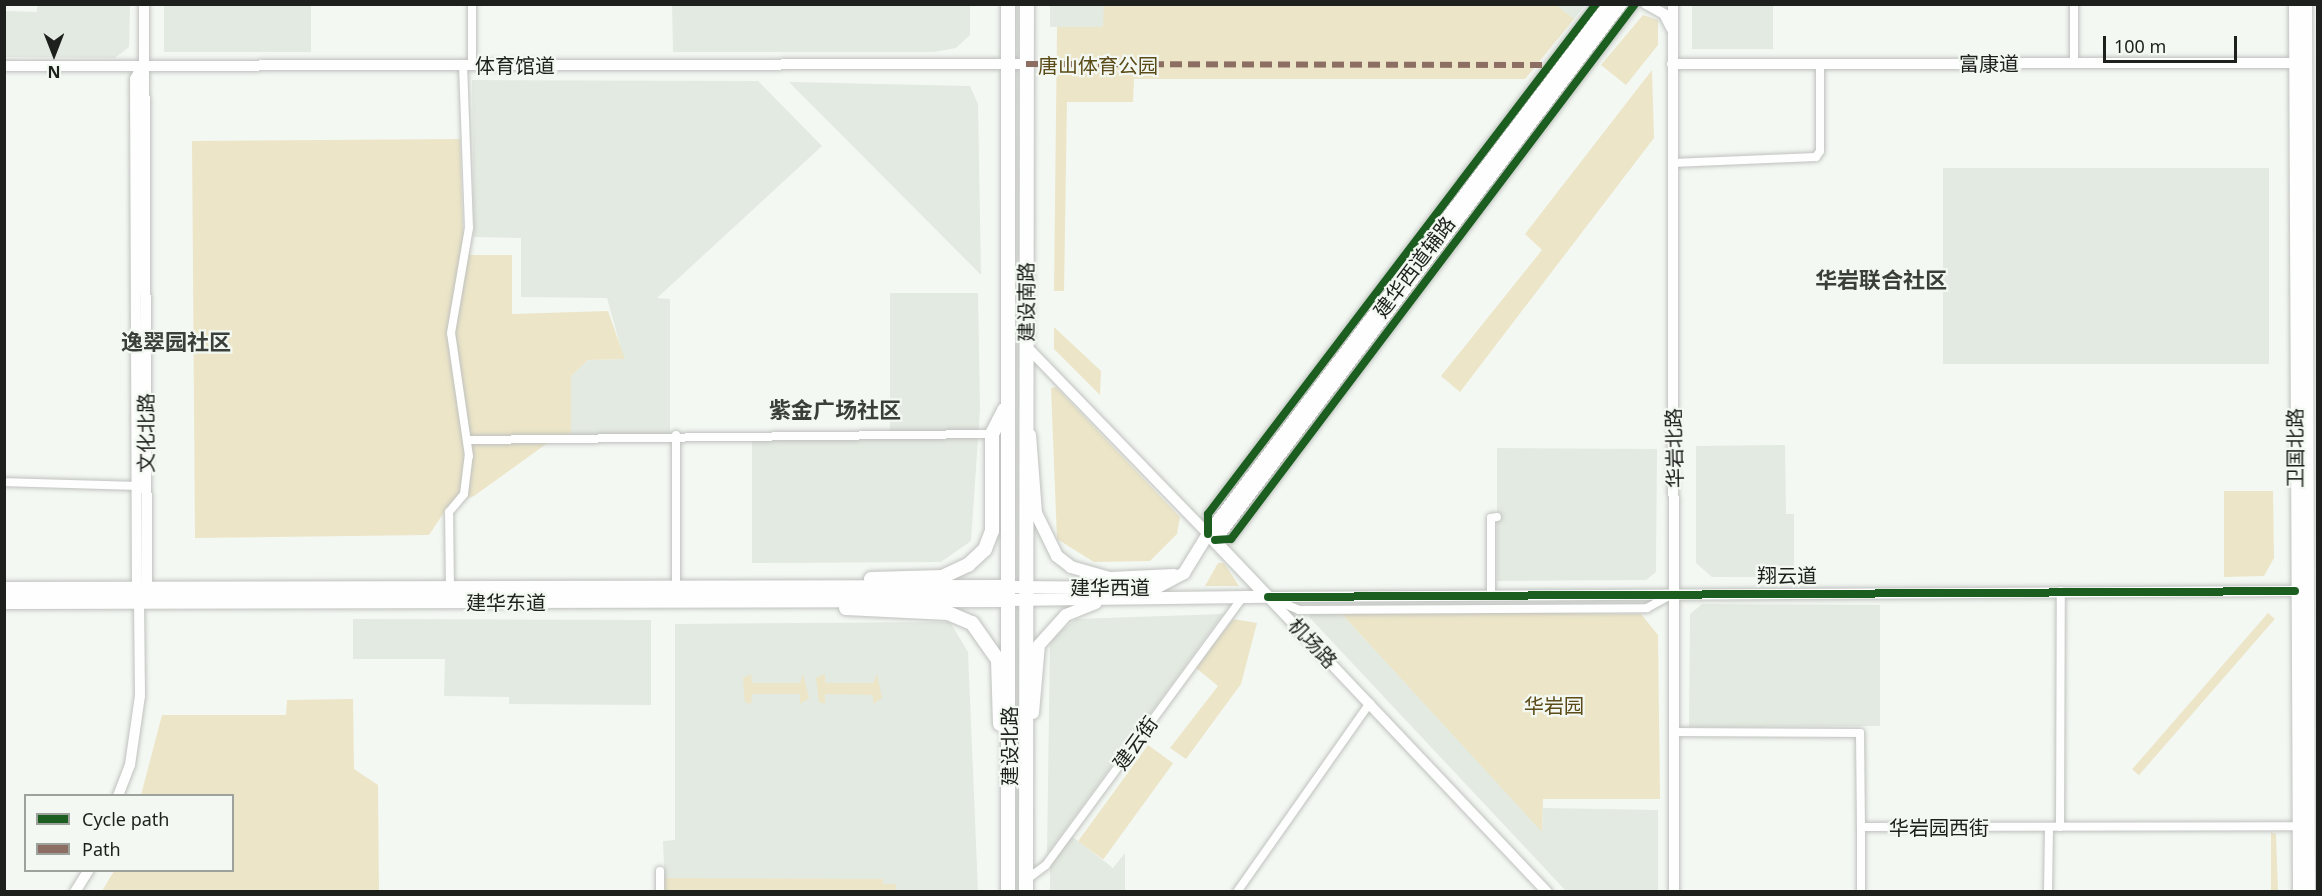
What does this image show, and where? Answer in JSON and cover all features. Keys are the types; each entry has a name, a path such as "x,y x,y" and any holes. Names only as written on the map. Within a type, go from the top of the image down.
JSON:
{"main road":[{"name":"建设南路","path":"1008,4 1006,405 1008,593"},
{"name":"建设南路","path":"1026,594 1027,4"},
{"name":"建华西道","path":"1212,537 1609,4"},
{"name":"建华西道","path":"1026,594 1156,588 1184,573 1621,4"},
{"name":"卫国北路","path":"2295,4 2312,234 2313,440 2297,826 2308,891"},
{"name":"卫国北路","path":"2306,4 2300,63 2308,590 2308,891"},
{"path":"820,588 859,579 942,577 974,560 992,531 992,434 1006,405"},
{"path":"1026,410 1035,460 1036,513 1057,556 1071,567 1110,578 1184,573"},
{"name":"机场路","path":"1212,537 1268,597"},
{"path":"1201,549 1218,549 1232,557"},
{"path":"1240,601 1253,581"},
{"name":"建华东道","path":"4,602 140,593 450,590 820,588 1008,593"},
{"name":"建华东道","path":"4,589 820,603 1008,593"},
{"name":"建华西道","path":"1008,593 1102,600 1240,601 1268,597"},
{"name":"建设北路","path":"1008,593 1008,891"},
{"name":"建设北路","path":"1026,594 1026,886"},
{"path":"1026,787 1039,645 1066,615 1102,600"},
{"path":"820,603 872,613 948,613 979,630 998,660 1009,797"}],"street":[{"name":"文化北路","path":"118,794 130,765 140,696 144,4"},
{"path":"450,590 449,512 464,494 469,440 451,333 469,228 467,65 472,4"},
{"name":"建华西道辅路","path":"1596,4 1208,514 1212,537 1232,539 1635,4"},
{"path":"1646,4 1664,14 1672,31"},
{"name":"华岩北路","path":"1673,4 1672,163 1676,592 1674,891"},
{"path":"2074,4 2074,63"},
{"path":"1672,163 1816,157 1820,151 1820,63"},
{"name":"富康道","path":"1672,64 2300,63"},
{"name":"体育馆道","path":"4,66 1026,64"},
{"name":"文化北路","path":"140,593 135,486 135,79 142,66"},
{"name":"机场路","path":"1026,346 1212,537"},
{"path":"469,440 676,435 992,434"},
{"path":"676,435 676,588"},
{"path":"4,482 135,486"},
{"path":"1491,594 1491,518 1497,518"},
{"name":"翔云道","path":"1268,597 1676,592 2308,590"},
{"path":"2060,826 2061,591"},
{"path":"1268,597 1299,610 1647,608 1676,592"},
{"name":"机场路","path":"1268,597 1547,891"},
{"name":"建云街","path":"1026,886 1046,865 1240,601"},
{"path":"1237,891 1370,703"},
{"name":"华岩园西街","path":"1675,732 1860,733 1861,827 2297,826"},
{"path":"2048,891 2049,826"},
{"path":"1861,827 1861,891"},
{"path":"660,871 660,891"},
{"path":"75,891 88,872"}],"shaded area":[{"path":"37,5 130,5 129,47 115,58 5,57 5,11 37,12"},
{"path":"164,5 311,5 311,52 164,52"},
{"path":"672,5 970,5 970,35 956,48 934,52 673,52"},
{"path":"1050,5 1104,5 1104,27 1050,27"},
{"path":"1555,5 1585,5 1574,19"},
{"path":"1692,5 1773,5 1773,49 1692,49"},
{"path":"472,80 758,81 822,146 657,298 670,299 670,440 571,438 571,376 588,360 624,359 607,298 521,297 521,238 474,237"},
{"path":"789,82 970,86 978,104 981,275"},
{"path":"1943,168 2269,168 2269,364 1943,364"},
{"path":"890,293 978,293 980,410 971,541 941,562 752,563 752,439 890,439"},
{"path":"1785,445 1786,514 1794,514 1794,577 1712,577 1696,563 1696,446"},
{"path":"1497,448 1657,449 1656,572 1646,580 1497,581"},
{"path":"1702,604 1880,605 1880,726 1689,727 1690,614"},
{"path":"1313,611 1339,611 1542,831 1543,808 1658,810 1658,891 1566,891 1309,617"},
{"path":"1223,614 1047,854 1050,640 1076,619"},
{"path":"353,619 651,620 651,705 509,704 509,697 444,696 445,659 353,659"},
{"path":"950,622 968,652 978,891 665,891 663,841 675,840 675,624"},
{"path":"1069,834 1113,868 1125,853 1125,891 1050,891 1050,863"}],"green space":[{"name":"唐山体育公园","path":"1104,4 1555,4 1574,19 1525,79 1134,79 1133,102 1067,102 1064,291 1054,291 1057,27 1103,27"},
{"path":"1643,15 1658,20 1658,45 1626,85 1601,65"},
{"path":"1652,70 1654,138 1460,392 1441,376 1542,250 1525,234"},
{"path":"460,139 463,230 470,255 512,255 512,314 608,311 625,359 588,360 571,376 571,438 556,437 474,496 449,505 429,535 195,538 192,141"},
{"path":"1054,327 1101,371 1100,395 1054,349"},
{"path":"1056,387 1180,517 1177,534 1150,561 1094,562 1057,539 1051,388"},
{"path":"2224,491 2273,491 2274,558 2264,576 2224,577"},
{"path":"1218,563 1224,563 1239,586 1205,586"},
{"name":"华岩园","path":"1339,611 1641,614 1658,635 1660,799 1543,799 1542,832"},
{"path":"2268,613 2275,619 2139,775 2132,769"},
{"path":"1233,619 1257,623 1241,684 1186,759 1170,748 1218,686 1196,668"},
{"path":"751,674 752,683 800,683 803,674 809,698 800,704 800,694 752,694 751,704 745,702 743,678"},
{"path":"825,674 825,683 873,683 877,674 882,698 873,704 873,695 825,694 825,704 819,702 816,678"},
{"path":"353,699 354,769 378,785 379,891 102,891 113,872 234,872 234,794 141,794 162,715 286,715 287,700"},
{"path":"1148,745 1173,763 1103,859 1078,841"},
{"path":"2271,832 2276,834 2278,891 2271,891"},
{"path":"664,878 883,879 883,884 896,884 896,891 665,891"}],"marked path":[{"path":"1026,64 1543,65"}],"cycle path":[{"path":"1208,534 1208,514 1596,4"},
{"path":"1215,540 1231,539 1635,4"},
{"path":"1268,597 2295,591"}],"district":[{"name":"华岩联合社区","path":"1881,280"},
{"name":"逸翠园社区","path":"176,342"},
{"name":"紫金广场社区","path":"835,410"}]}
